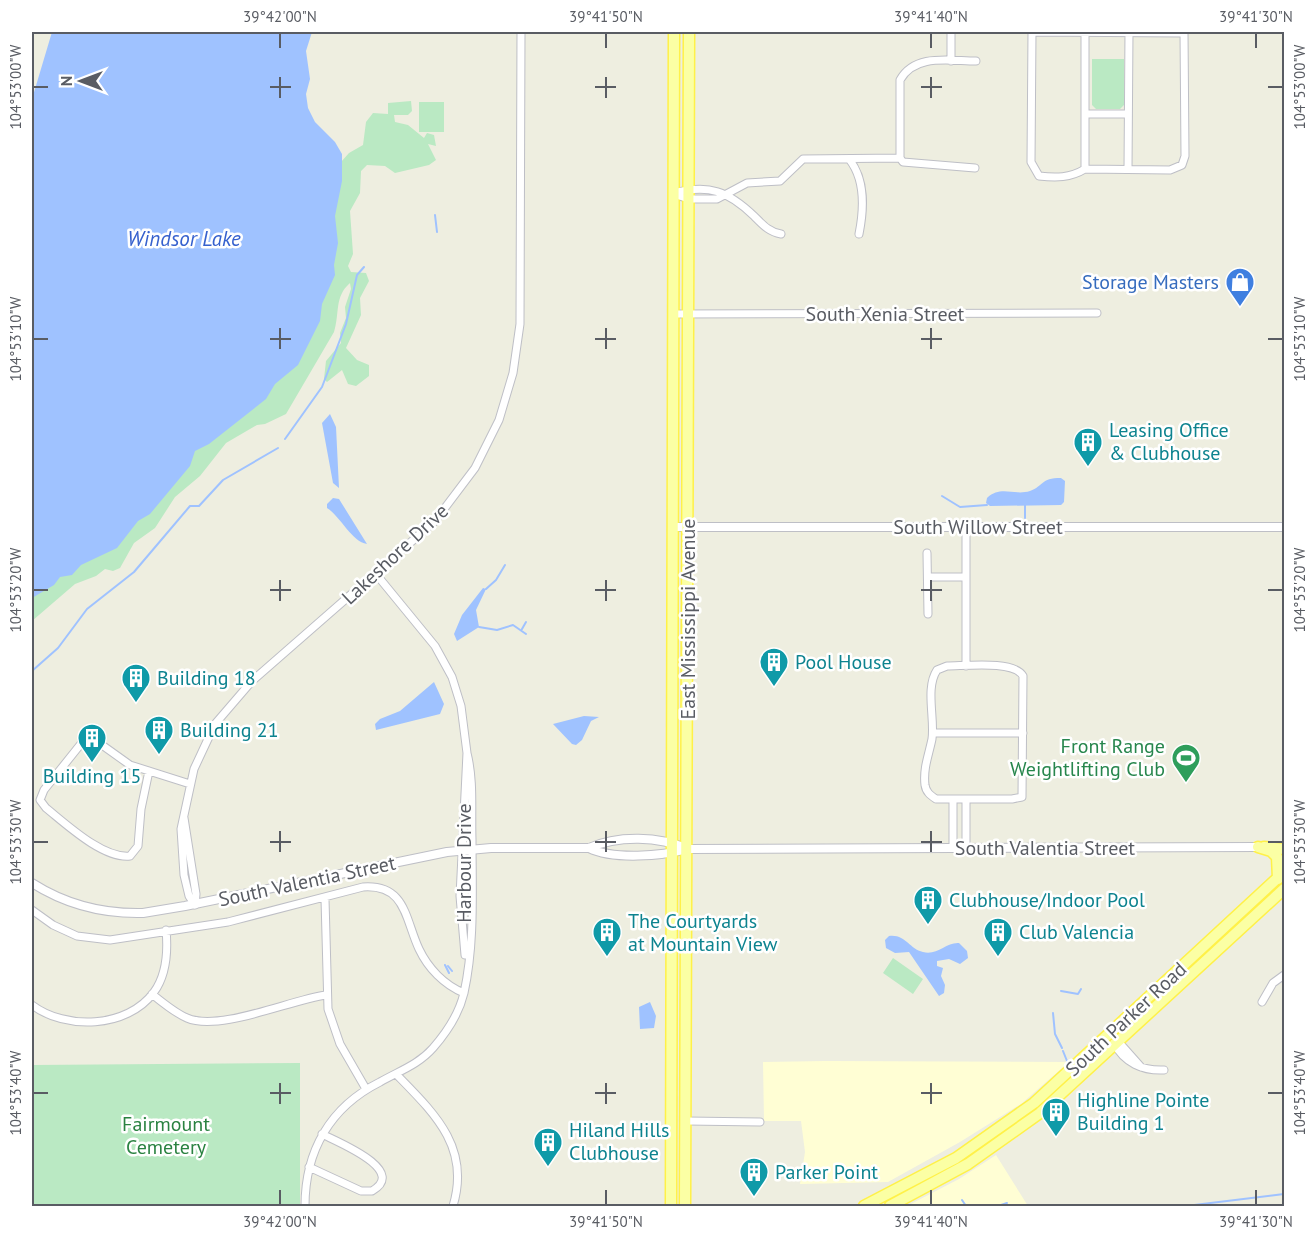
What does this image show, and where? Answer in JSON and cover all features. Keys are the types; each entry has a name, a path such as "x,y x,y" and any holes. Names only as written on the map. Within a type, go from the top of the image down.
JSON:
{"main road":[{"name":"East Mississippi Avenue","path":"671,1206 674,32"},
{"name":"East Mississippi Avenue","path":"685,1206 689,32"},
{"path":"1258,847 1279,848 1284,853"},
{"path":"1258,847 1271,851 1277,857 1281,875"},
{"name":"South Parker Road","path":"864,1206 939,1168 1034,1103 1281,875"},
{"name":"South Parker Road","path":"890,1206 954,1172 1012,1134 1062,1095 1284,889"}],"street":[{"path":"951,32 951,61"},
{"path":"1032,32 1184,32 1185,161 1176,169 1084,170 1074,176 1039,176 1031,168 1032,32"},
{"name":"Lakeshore Drive","path":"195,905 196,894 184,816 190,784 209,734 235,698 431,526 465,483 491,437 511,381 520,317 521,33"},
{"path":"1084,170 1085,33"},
{"path":"1128,169 1129,33"},
{"path":"975,168 917,165 903,162 900,158 900,80 904,72 919,62 976,61"},
{"path":"1085,114 1128,114"},
{"path":"673,194 717,199 747,183 780,181 803,159 900,158"},
{"path":"849,159 855,166 862,189 863,218 859,234"},
{"path":"725,193 771,233 781,234"},
{"name":"South Xenia Street","path":"673,314 1097,313"},
{"name":"South Willow Street","path":"672,527 1284,527"},
{"path":"966,528 966,666"},
{"path":"927,553 928,615"},
{"name":"Harbour Drive","path":"376,574 429,637 446,665 461,706 472,783 460,905 464,918 466,972"},
{"path":"928,577 966,578"},
{"path":"946,666 966,666 1010,667 1020,671 1024,682 1022,796 1012,799 936,799 928,794 925,785 926,763 933,733 932,680 937,670 946,666"},
{"path":"933,733 1023,733"},
{"path":"149,771 142,803 137,850 125,856 93,844 46,808 40,800 44,790 88,735 120,759 190,784"},
{"path":"953,799 953,848"},
{"path":"966,799 966,848"},
{"name":"South Valentia Street","path":"32,883 69,902 114,912 148,912 195,905 467,850 589,848 613,841 688,849 1258,847"},
{"name":"South Valentia Street","path":"589,848 612,854 673,848"},
{"name":"Harbour Drive","path":"305,1206 309,1167 322,1134 346,1104 366,1089 419,1062 437,1044 456,1016 464,993 473,914 467,850"},
{"path":"32,910 53,925 90,939 115,940 221,923 325,899 363,887 374,887 391,894 404,907 426,962 449,986 464,993"},
{"path":"325,899 326,995 337,1036 366,1089"},
{"path":"32,1005 61,1018 93,1022 125,1013 152,994 164,968 166,930"},
{"path":"1262,1002 1273,983 1284,975"},
{"path":"152,994 188,1019 206,1021 242,1016 326,995"},
{"path":"1110,1035 1131,1063 1141,1067 1164,1070"},
{"path":"396,1074 434,1114 452,1143 458,1173 453,1206"},
{"path":"687,1121 760,1122"},
{"path":"309,1167 361,1191 372,1191 380,1184 380,1170 372,1160 322,1134"}],"shaded area":[{"path":"763,1062 1069,1062 1021,1104 960,1142 888,1182 800,1184 805,1152 801,1121 764,1121"},
{"path":"996,1155 1028,1206 907,1206 959,1179"}],"green space":[{"path":"1092,59 1124,59 1124,105 1120,109 1096,109 1092,105"},
{"path":"411,101 412,111 408,115 394,115 395,122 408,125 424,138 427,133 434,135 436,146 428,144 436,160 429,165 395,173 385,166 367,165 361,171 360,193 350,211 353,254 348,266 351,272 366,273 369,281 360,298 361,315 346,348 357,360 369,365 369,376 356,386 348,384 342,370 327,382 324,379 326,361 341,343 340,333 346,318 345,307 351,289 350,283 339,300 334,332 286,414 265,424 257,425 226,443 200,476 175,497 155,528 134,543 120,568 113,571 105,569 96,576 75,584 32,621 32,592 77,565 193,453 332,224 341,162 349,153 363,145 366,122 373,113 388,114 388,103"},
{"path":"419,102 444,102 444,132 419,132"},
{"path":"893,958 923,979 913,994 883,973"},
{"name":"Fairmount Cemetery","path":"300,1063 300,1206 32,1206 32,1065"}],"water":[{"name":"Windsor Lake","path":"52,32 312,32 306,51 310,79 306,94 308,108 315,122 335,142 342,154 342,181 335,216 338,243 334,265 335,275 322,304 320,321 298,365 275,384 266,399 209,444 195,451 190,466 150,514 138,521 117,548 81,565 72,575 60,577 54,585 32,598 32,99"},
{"path":"330,414 336,427 339,488 333,483 322,423"},
{"path":"1061,478 1065,481 1064,502 1061,505 990,506 986,503 987,498 997,492 1030,491 1046,481"},
{"path":"333,498 339,499 367,544 356,539 327,508 327,504"},
{"path":"483,588 486,589 476,610 479,627 457,641 454,634 462,615"},
{"path":"434,682 444,704 440,714 376,730 375,724 380,719 400,711"},
{"path":"584,716 599,717 591,721 582,740 576,745 572,744 553,724"},
{"path":"889,936 900,937 914,948 928,953 959,943 967,951 968,958 960,964 949,959 937,961 937,966 943,968 941,976 945,985 944,993 939,996 909,952 895,953 886,948 885,940"},
{"path":"650,1002 656,1016 654,1028 640,1029 639,1007"}],"waterway":[{"path":"435,215 437,232"},
{"path":"285,439 322,387 346,324 357,275 364,267"},
{"path":"32,671 58,648 87,609 134,572 190,506 199,506 223,480 278,448"},
{"path":"942,496 960,507 987,505"},
{"path":"1025,505 1025,518"},
{"path":"486,589 496,580 505,565"},
{"path":"522,629 526,622"},
{"path":"479,627 497,630 513,625 526,634"},
{"path":"445,965 449,973"},
{"path":"448,966 452,971"},
{"path":"1061,991 1078,994 1081,989"},
{"path":"1053,1013 1055,1034 1062,1048"},
{"path":"1063,1051 1067,1061"},
{"path":"1186,1206 1284,1194"},
{"path":"962,1200 966,1206"},
{"path":"998,1206 1007,1203"}],"place":[{"name":"Storage Masters","path":"1240,308"},
{"name":"Leasing Office & Clubhouse","path":"1088,468"},
{"name":"Pool House","path":"774,688"},
{"name":"Building 18","path":"136,704"},
{"name":"Building 21","path":"159,756"},
{"name":"Building 15","path":"92,764"},
{"name":"Front Range Weightlifting Club","path":"1186,784"},
{"name":"Clubhouse/Indoor Pool","path":"928,926"},
{"name":"The Courtyards at Mountain View","path":"607,958"},
{"name":"Club Valencia","path":"998,958"},
{"name":"Highline Pointe Building 1","path":"1056,1138"},
{"name":"Hiland Hills Clubhouse","path":"548,1168"},
{"name":"Parker Point","path":"754,1198"}]}
